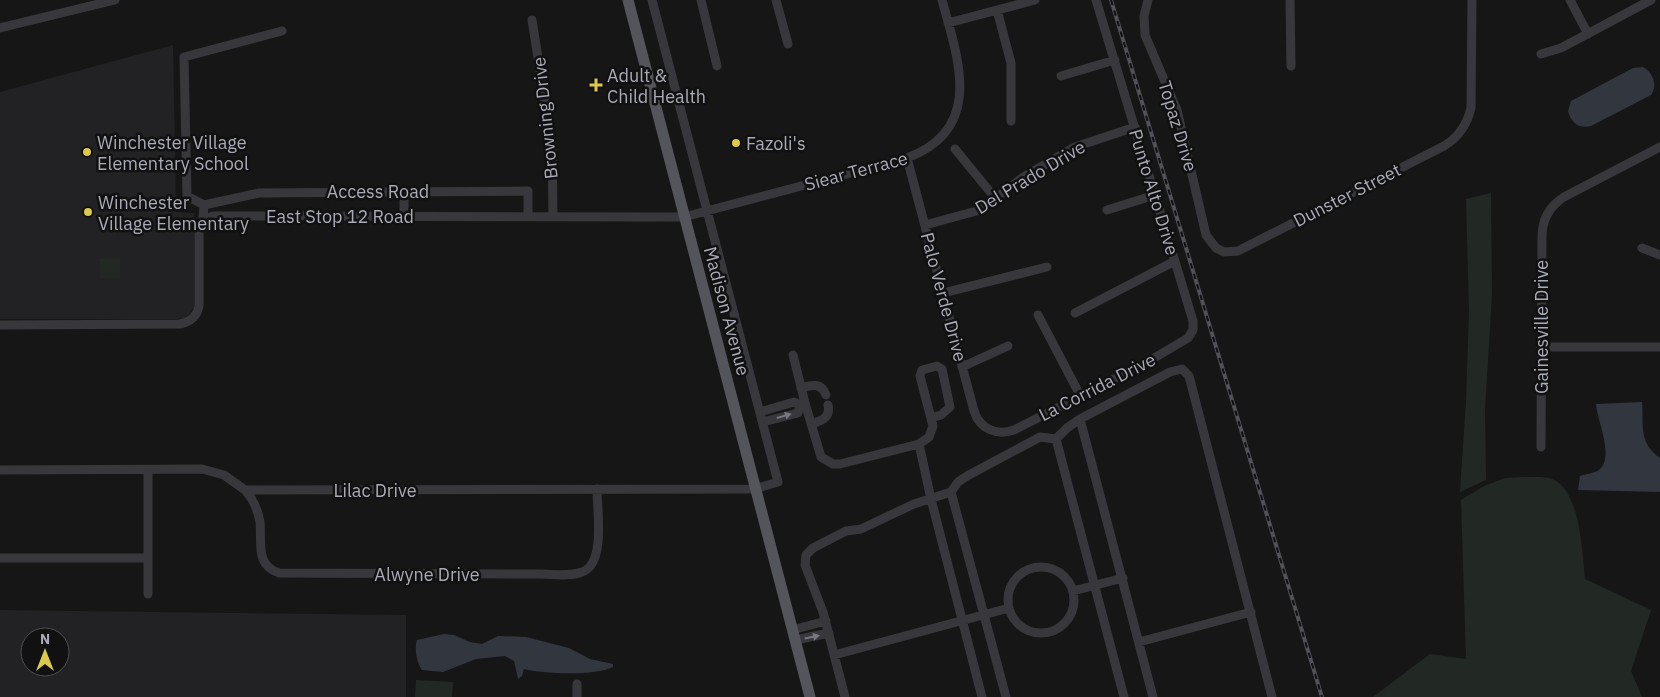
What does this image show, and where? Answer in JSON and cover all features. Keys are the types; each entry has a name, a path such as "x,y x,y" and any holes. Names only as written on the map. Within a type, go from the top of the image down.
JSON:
{"main road":[{"name":"Madison Avenue","path":"628,0 810,697"}],"street":[{"path":"0,28 115,0"},
{"path":"652,0 763,422 798,413 802,404"},
{"path":"701,0 717,66"},
{"path":"776,0 788,44"},
{"name":"Siear Terrace","path":"684,217 907,158 920,153 936,141 950,123 957,108 961,91 960,71 942,0"},
{"path":"948,23 1035,0"},
{"name":"Punto Alto Drive","path":"1096,0 1193,324"},
{"name":"Topaz Drive","path":"1148,0 1144,16 1146,38 1170,91 1181,123 1206,234 1210,243 1220,250"},
{"path":"1290,0 1291,66"},
{"name":"Dunster Street","path":"1220,250 1238,251 1450,142 1467,123 1471,101 1472,0"},
{"path":"1570,0 1588,34"},
{"path":"1541,54 1558,50 1651,0"},
{"path":"997,10 1011,69 1011,121"},
{"name":"Browning Drive","path":"532,20 548,110 552,146 553,216"},
{"path":"0,325 180,324 188,322 198,309 199,225 203,220 204,205 187,196 184,57 282,31"},
{"path":"1061,76 1115,60"},
{"name":"Del Prado Drive","path":"925,226 976,211 996,200 1022,178 1075,147 1135,127"},
{"name":"Gainesville Drive","path":"1541,447 1542,232 1551,208 1567,194 1660,147"},
{"path":"956,149 996,200"},
{"name":"Palo Verde Drive","path":"907,158 976,416 989,430"},
{"path":"404,191 404,217"},
{"name":"Access Road","path":"204,205 259,193 528,191 528,216"},
{"path":"1107,210 1155,195"},
{"name":"East Stop 12 Road","path":"203,220 213,216 684,217"},
{"path":"1642,248 1660,255"},
{"path":"1074,313 1175,260"},
{"path":"943,294 1047,266"},
{"path":"1038,315 1081,397"},
{"name":"La Corrida Drive","path":"989,430 1002,433 1012,431 1081,397 1188,338 1192,333 1193,324"},
{"path":"962,367 1008,346"},
{"path":"1541,347 1660,347"},
{"path":"793,355 801,388 802,404 821,457 833,464 919,444 929,436 933,426 920,376 922,370 937,366 942,369 950,407 941,415 931,418"},
{"path":"845,697 826,621 805,565 804,560 810,550 846,531 866,528 914,504 951,492 958,482 967,476 1040,437 1056,438 1080,419 1170,372 1180,369 1189,376 1272,697"},
{"path":"801,388 818,385 826,395"},
{"path":"760,412 794,402 802,404"},
{"path":"810,424 827,416 829,412 828,405"},
{"path":"1080,419 1153,697"},
{"name":"Lilac Drive","path":"245,490 755,489 778,482 763,422"},
{"path":"1056,438 1124,697"},
{"path":"919,444 931,499 982,697"},
{"path":"0,470 198,469 215,471 233,479 245,490"},
{"path":"148,470 148,594"},
{"name":"Alwyne Drive","path":"245,490 258,514 262,560 270,570 279,573 539,574 578,573 587,570 594,563 597,550 597,489"},
{"path":"951,492 1006,697"},
{"path":"0,558 148,558"},
{"path":"1044,567 1056,570 1065,577 1073,591 1074,604 1070,616 1062,626 1050,632 1037,632 1025,628 1015,620 1009,608 1008,597 1012,585 1019,576 1032,568 1044,567"},
{"path":"1073,591 1123,578"},
{"path":"834,655 1009,608"},
{"path":"1139,642 1251,612"},
{"path":"793,635 826,621"},
{"path":"793,635 829,633"},
{"path":"577,684 577,697"}],"shaded area":[{"name":"Winchester Village Elementary School","path":"173,45 176,212 194,213 194,307 191,312 186,318 178,319 0,319 0,92"},
{"path":"1643,67 1652,76 1654,88 1651,95 1591,126 1583,127 1573,122 1568,111 1571,101 1633,68"},
{"path":"1491,193 1492,295 1485,409 1486,480 1460,492 1469,310 1466,199"},
{"path":"120,258 120,278 100,278 100,259"},
{"path":"1642,402 1645,440 1653,452 1660,458 1660,492 1578,490 1580,476 1599,470 1604,464 1604,438 1596,404"},
{"path":"1505,478 1548,478 1562,486 1569,496 1578,524 1585,579 1651,610 1631,671 1642,697 1373,697 1430,654 1466,659 1461,500 1484,486"},
{"path":"0,610 406,615 406,697 0,697"},
{"path":"444,634 454,635 470,642 482,644 498,636 526,637 569,648 590,659 613,664 613,667 582,673 544,672 524,669 522,676 518,679 514,661 505,656 476,659 443,672 422,670 416,656 417,640"},
{"path":"416,680 453,682 452,697 415,697"}],"railway":[{"path":"1111,0 1322,697"}],"place":[{"name":"Adult & Child Health","path":"596,85"},
{"name":"Fazoli's","path":"736,143"},
{"name":"Winchester Village Elementary School","path":"87,152"},
{"name":"Winchester Village Elementary","path":"88,212"}]}
